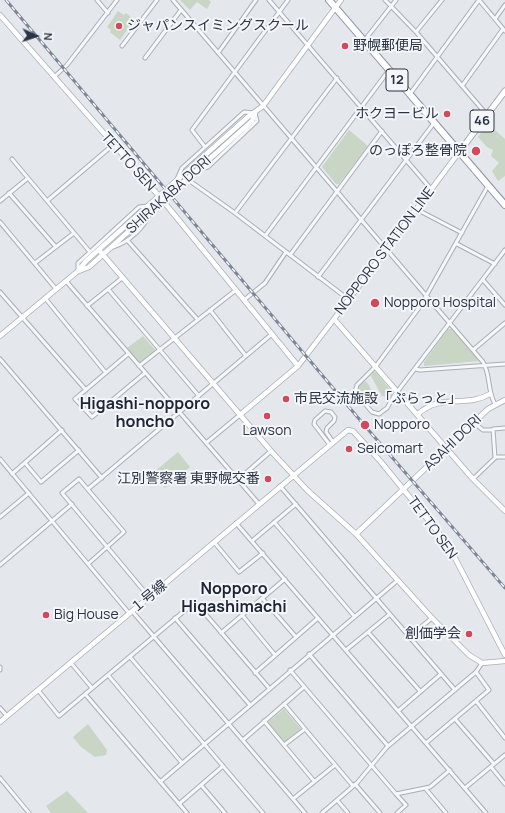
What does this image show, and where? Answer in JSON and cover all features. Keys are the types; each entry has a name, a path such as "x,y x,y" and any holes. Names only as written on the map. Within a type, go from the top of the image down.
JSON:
{"highway":[{"name":"12","path":"329,0 434,123 460,151 505,206"}],"main road":[{"name":"46","path":"460,151 505,91"}],"street":[{"path":"97,0 108,13"},
{"path":"53,78 67,65 117,0"},
{"path":"122,46 157,0"},
{"path":"173,0 473,350 485,366 490,394 495,404"},
{"path":"218,53 256,0"},
{"path":"269,0 431,189"},
{"path":"205,147 192,130 288,0"},
{"name":"SHIRAKABA DORI","path":"0,336 78,271 86,261 158,196 249,116 263,106 341,0"},
{"path":"385,0 416,32 487,116"},
{"path":"364,42 396,0"},
{"path":"416,32 442,0"},
{"path":"410,94 479,0 504,30 462,86"},
{"path":"495,19 505,5"},
{"path":"145,58 181,10"},
{"name":"TETTO SEN","path":"0,15 53,78 158,196 298,366"},
{"path":"265,236 389,70"},
{"path":"235,213 337,78"},
{"path":"176,180 182,168 244,112 255,113"},
{"name":"SHIRAKABA DORI","path":"78,271 89,267 198,170 252,121 255,113"},
{"path":"318,277 434,123"},
{"path":"244,301 266,283 382,131"},
{"path":"47,201 113,145"},
{"name":"NOPPORO STATION LINE","path":"460,151 334,319 473,479 505,511"},
{"path":"12,159 90,252"},
{"path":"0,201 28,178"},
{"path":"187,179 235,213 348,299"},
{"path":"488,186 457,244 426,295 422,305 376,366 357,385 355,389 357,395 372,412 379,414 387,408 398,391 504,253"},
{"path":"9,193 56,247"},
{"path":"78,271 78,263 139,207 148,206"},
{"path":"416,209 462,233"},
{"path":"111,247 127,240 147,222 151,211"},
{"path":"0,222 56,290"},
{"path":"35,263 74,233"},
{"path":"127,240 198,320"},
{"path":"457,244 495,264"},
{"path":"99,250 174,339 241,414 271,451 356,534 399,579 432,618 470,656 482,663 505,661"},
{"path":"87,306 122,278"},
{"path":"483,280 505,305"},
{"path":"66,281 259,504"},
{"path":"108,289 199,396"},
{"path":"139,366 236,290"},
{"path":"0,292 86,390"},
{"path":"45,298 106,373"},
{"path":"210,310 246,356"},
{"path":"206,443 298,366 334,319"},
{"path":"473,350 505,323"},
{"path":"88,489 272,334"},
{"path":"128,354 74,399 92,417 145,373"},
{"path":"0,359 102,478"},
{"path":"416,369 420,370 505,364"},
{"path":"418,414 432,404 481,399 490,394"},
{"name":"ASAHI DORI","path":"356,534 448,449 474,422 495,404 505,400"},
{"path":"325,411 331,412 335,417 334,421 327,428 326,432 331,443 314,424 315,420 325,411"},
{"path":"474,422 483,430 505,428"},
{"path":"12,474 62,430"},
{"name":"１号線","path":"0,722 71,664 331,443 348,430 354,433"},
{"path":"493,430 495,458"},
{"name":"TETTO SEN","path":"354,433 404,490 438,532 455,558 505,655"},
{"path":"25,463 41,482 79,450"},
{"path":"238,480 271,451"},
{"path":"473,479 495,458 505,457"},
{"path":"0,459 88,564 154,636 305,813"},
{"path":"88,564 107,547 124,532 79,479 62,493 72,504 107,547 149,597"},
{"path":"280,486 455,690"},
{"path":"0,517 28,493"},
{"path":"0,564 72,504"},
{"path":"252,541 296,504"},
{"path":"0,510 4,514"},
{"path":"274,522 354,616"},
{"path":"236,523 486,813"},
{"path":"214,542 239,572 263,553"},
{"path":"221,633 285,579"},
{"path":"160,782 290,670 399,579"},
{"path":"262,598 296,637"},
{"path":"38,690 59,716 195,602 269,688"},
{"path":"346,650 390,614"},
{"path":"242,615 275,655"},
{"path":"175,618 250,705"},
{"path":"255,673 318,618"},
{"path":"409,637 432,618"},
{"path":"368,632 420,691"},
{"path":"309,654 388,746"},
{"path":"130,656 263,813"},
{"path":"323,812 354,785 388,746 476,672 482,663"},
{"path":"71,664 92,688"},
{"path":"290,670 406,805 397,813"},
{"path":"426,743 489,690 476,672"},
{"path":"398,711 441,674"},
{"path":"108,675 182,763"},
{"path":"243,740 304,687"},
{"path":"85,694 187,813"},
{"path":"476,701 505,738"},
{"path":"284,704 335,765 380,813"},
{"path":"0,708 7,716"},
{"path":"455,719 492,765 505,784"},
{"path":"264,721 314,781"},
{"path":"284,745 305,729"},
{"path":"465,788 505,755"},
{"path":"293,799 335,765"},
{"path":"179,804 223,766"},
{"path":"396,794 430,787 450,770"},
{"path":"0,778 29,813"},
{"path":"201,784 225,813"},
{"path":"425,788 446,813"},
{"path":"337,800 348,813"},
{"path":"298,813 302,809"}],"green space":[{"path":"180,0 209,0 211,2 207,9 197,2 190,10"},
{"name":"ジャパンスイミングスクール","path":"118,11 124,15 126,13 137,22 135,25 132,23 120,40 110,32 111,30 107,27"},
{"path":"487,123 505,139 505,176 498,181 492,171 499,163 491,156 493,150 487,147 478,137"},
{"path":"349,130 368,146 339,184 336,184 322,167"},
{"path":"448,329 452,329 479,361 424,366 424,362"},
{"path":"143,336 156,351 139,363 127,348"},
{"path":"373,372 376,372 392,392 392,395 387,397 382,396 371,376"},
{"path":"365,381 370,389 370,398 365,397 358,389 359,386"},
{"path":"178,452 190,467 165,488 153,473"},
{"path":"284,709 301,729 284,743 268,722"},
{"path":"88,724 107,750 106,755 95,757 81,747 73,737"},
{"path":"67,791 88,813 51,813 46,806"}],"railway":[{"path":"6,0 365,426 505,588"}],"place":[{"name":"ジャパンスイミングスクール","path":"119,26"},
{"name":"野幌郵便局","path":"345,46"},
{"name":"ホクヨービル","path":"447,114"},
{"name":"のっぽろ整骨院","path":"476,151"},
{"name":"Nopporo Hospital","path":"375,303"},
{"name":"市民交流施設「ぷらっと」","path":"286,399"},
{"name":"Lawson","path":"267,416"},
{"name":"Nopporo","path":"365,425"},
{"name":"Seicomart","path":"349,449"},
{"name":"江別警察署 東野幌交番","path":"268,479"},
{"name":"Big House","path":"46,615"},
{"name":"創価学会","path":"469,634"}],"district":[{"name":"Higashi-nopporo honcho","path":"145,414"},
{"name":"Nopporo Higashimachi","path":"234,599"}]}
